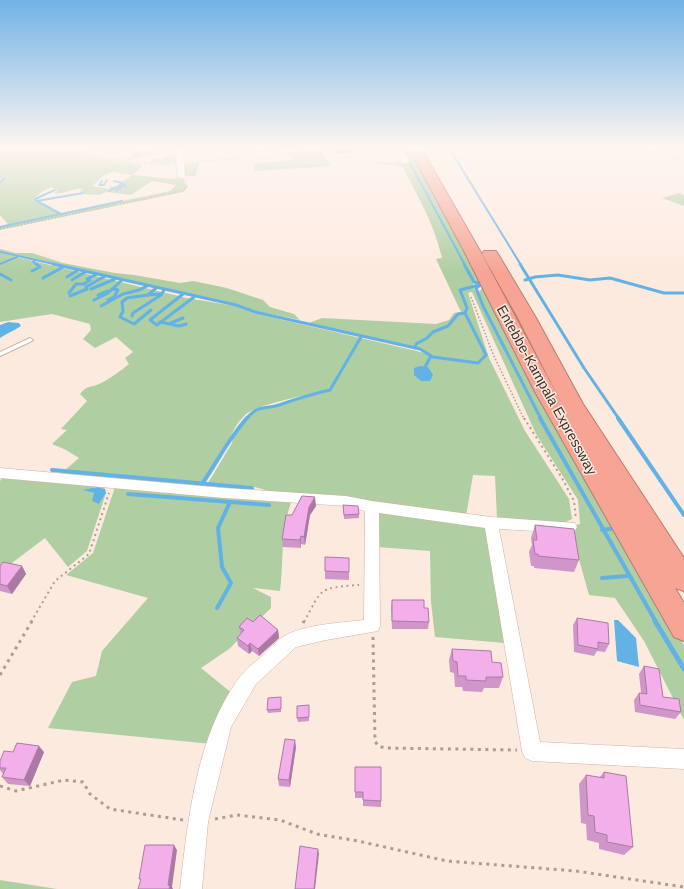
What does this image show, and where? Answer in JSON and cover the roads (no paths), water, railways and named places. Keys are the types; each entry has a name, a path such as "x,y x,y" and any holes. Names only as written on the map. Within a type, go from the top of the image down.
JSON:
{"highway":[{"name":"Entebbe-Kampala Expressway","path":"432,189 472,251 544,390 684,628"},
{"name":"Entebbe-Kampala Expressway","path":"451,189 527,318 574,406 684,580"}],"street":[{"path":"0,473 112,484 346,501 491,523 570,527"},
{"path":"191,889 198,822 216,745 227,713 250,678 291,642 326,632 372,626 372,506"},
{"path":"491,523 532,750 684,759"}],"lane":[{"path":"0,354 30,340"}],"water":[{"path":"8,322 19,323 21,326 0,338 0,325"},
{"path":"420,366 428,367 433,375 430,381 421,381 414,375 414,368"},
{"path":"97,487 105,489 106,493 99,504 92,501 94,493 82,490"},
{"path":"614,620 618,620 636,638 639,667 617,661"}],"waterway":[{"path":"424,189 465,265"},
{"path":"475,189 521,265"},
{"path":"37,201 35,199 55,190"},
{"path":"37,201 83,193"},
{"path":"37,201 61,214"},
{"path":"61,214 122,201"},
{"path":"0,227 61,214"},
{"path":"0,252 58,265"},
{"path":"0,264 17,257"},
{"path":"35,260 33,262 38,265"},
{"path":"32,271 40,267 36,264"},
{"path":"53,264 236,305 255,312 415,348"},
{"path":"464,264 474,282 482,284 476,288 483,306 541,419"},
{"path":"520,264 529,279"},
{"path":"43,278 63,267"},
{"path":"67,277 78,270"},
{"path":"72,280 85,272"},
{"path":"0,274 11,280"},
{"path":"69,293 76,284 84,284 90,280 87,279 97,274"},
{"path":"529,279 558,275 590,280 610,278 664,293 684,293"},
{"path":"70,296 87,289 86,287 105,276"},
{"path":"91,289 115,279"},
{"path":"525,280 529,279"},
{"path":"529,279 584,368 619,419"},
{"path":"112,289 122,280"},
{"path":"465,313 467,308 460,290 479,285"},
{"path":"101,306 123,294 139,290 147,286"},
{"path":"148,295 156,288"},
{"path":"94,300 108,293 112,289"},
{"path":"108,300 114,297 118,290 112,289"},
{"path":"132,316 133,313 161,295 164,290"},
{"path":"98,295 108,291"},
{"path":"148,295 161,294"},
{"path":"161,322 157,325 150,320 183,294"},
{"path":"148,295 127,298 122,302 123,311 120,317 134,324 151,310"},
{"path":"161,322 194,297"},
{"path":"415,348 420,349 433,357 478,363 486,355 465,313"},
{"path":"415,348 416,344 427,338 433,332 448,326 458,314 465,313"},
{"path":"171,323 183,318"},
{"path":"161,322 179,326 186,324"},
{"path":"246,419 250,414 258,409 279,405 330,390 361,337"},
{"path":"425,367 431,356"},
{"path":"202,484 229,442 247,418"},
{"path":"540,418 604,530"},
{"path":"618,418 684,515"},
{"path":"52,470 202,484"},
{"path":"202,484 252,488"},
{"path":"128,494 269,505"},
{"path":"217,608 231,583 222,567 218,528 230,502"},
{"path":"604,530 616,528"},
{"path":"604,530 656,622"},
{"path":"602,578 628,576"},
{"path":"655,621 684,669"}]}
